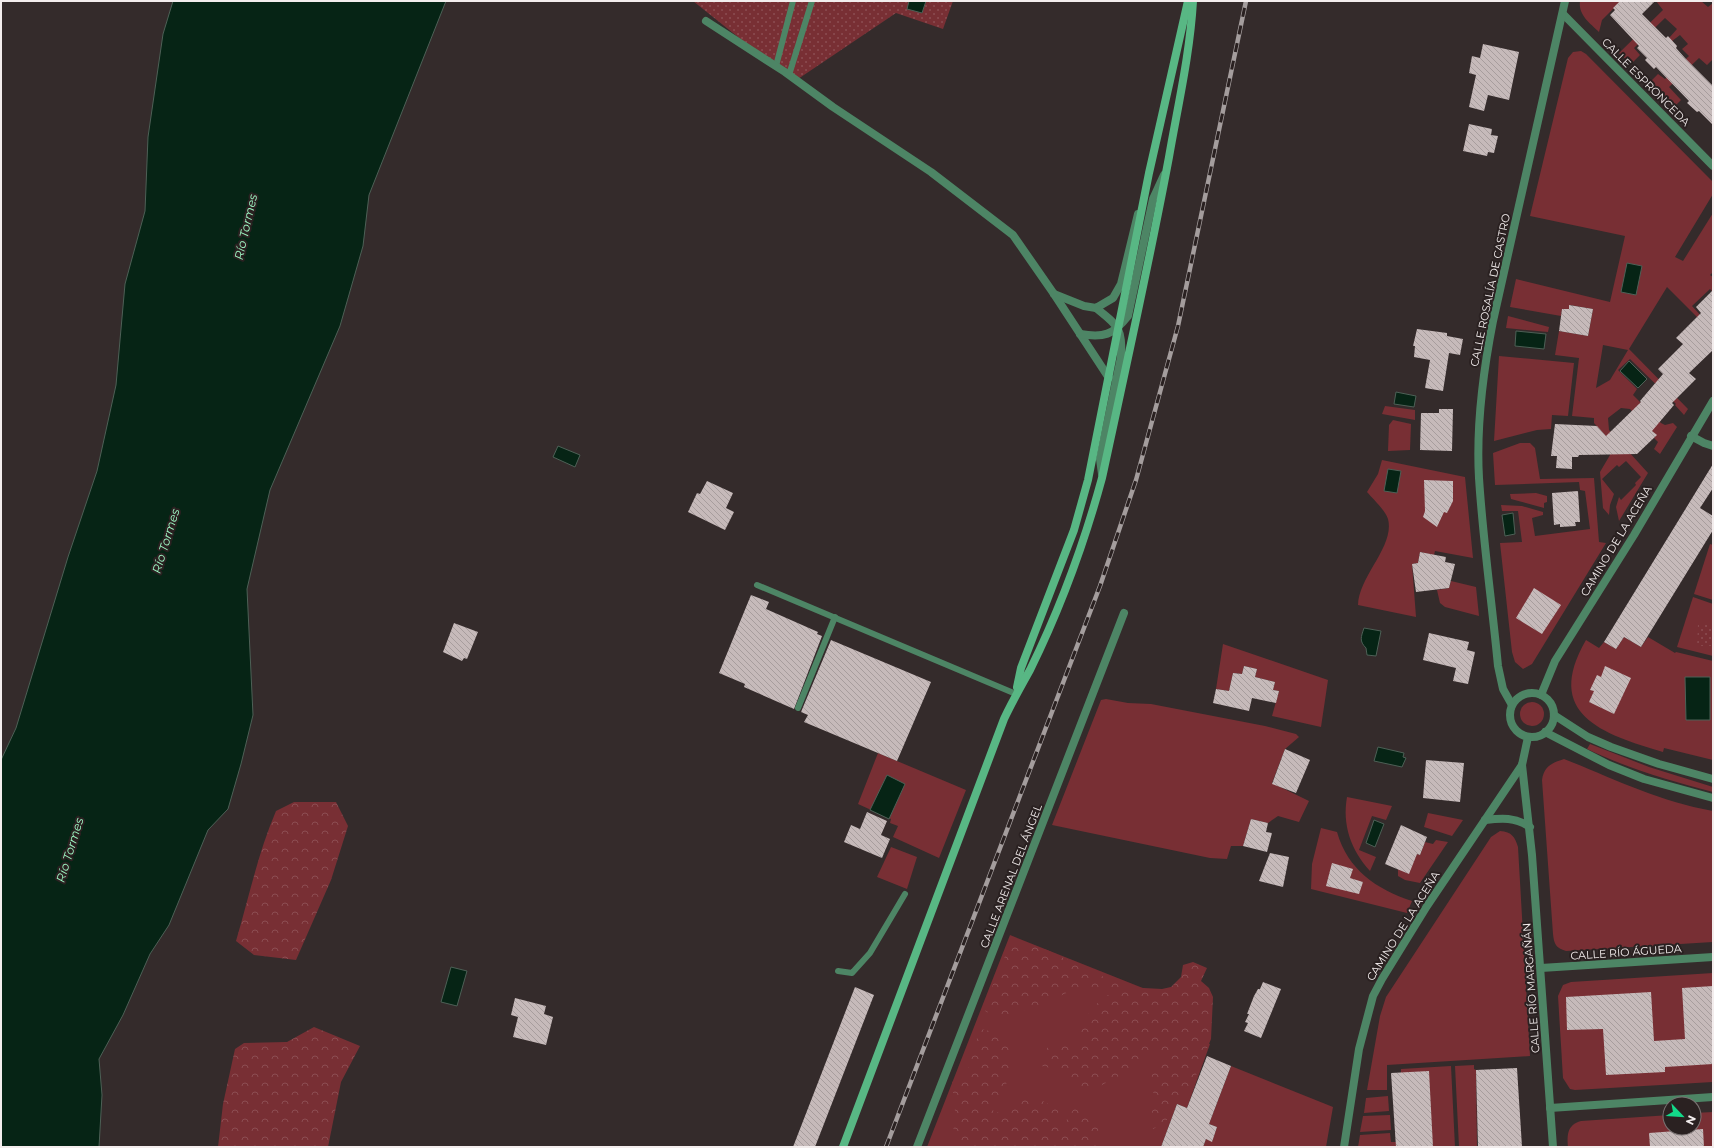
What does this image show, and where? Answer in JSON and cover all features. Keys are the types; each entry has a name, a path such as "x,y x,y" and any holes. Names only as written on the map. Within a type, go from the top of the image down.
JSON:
{"street":[{"path":"1016,694 1021,668 1074,530 1089,473 1149,173 1188,1"},
{"path":"843,1147 1001,726 1029,670 1071,573 1092,516 1102,478 1166,169 1189,44 1193,1"},
{"name":"CALLE ROSALÍA DE CASTRO","path":"1512,705 1503,689 1498,666 1479,477 1480,419 1484,366 1493,321 1565,1"},
{"name":"CALLE ESPRONCEDA","path":"1562,14 1713,166"},
{"path":"706,21 776,66 833,107 930,172 1013,235 1054,294 1108,378"},
{"path":"1080,334 1102,336 1110,333 1119,328 1128,316 1153,199 1166,169"},
{"path":"1096,308 1113,298 1121,284 1129,246 1149,173"},
{"path":"1054,294 1084,306 1096,308 1119,328 1122,344 1121,357 1100,459 1102,478"},
{"name":"CAMINO DE LA ACEÑA","path":"1541,695 1555,661 1634,535 1713,401"},
{"path":"1691,436 1713,446"},
{"name":"CALLE ARENAL DEL ÁNGEL","path":"917,1147 1124,613"},
{"path":"1530,692 1541,695 1548,700 1553,707 1554,715 1552,725 1545,732 1537,736 1528,737 1516,730 1510,718 1512,705 1520,696 1530,692"},
{"path":"1554,715 1588,737 1611,747 1659,764 1713,779"},
{"path":"1545,732 1609,765 1644,779 1713,798"},
{"name":"CAMINO DE LA ACEÑA","path":"1344,1147 1359,1049 1373,996 1427,906 1522,765 1528,737"},
{"name":"CALLE RÍO MARGAÑÁN","path":"1522,765 1530,827 1553,1147"},
{"path":"1485,820 1509,818 1520,821 1530,827"},
{"name":"CALLE RÍO ÁGUEDA","path":"1541,968 1713,957"},
{"path":"1550,1108 1713,1097"}],"lane":[{"path":"776,66 793,1"},
{"path":"789,75 812,1"},
{"path":"757,585 1016,694"},
{"path":"798,708 835,617"},
{"path":"838,971 852,973 870,953 905,894"}],"green space":[{"path":"693,1 953,1 943,29 896,13 798,79 748,45"},
{"path":"1580,1 1620,2 1602,20 1599,32 1583,15"},
{"path":"1656,1 1701,1 1708,7 1713,3 1713,59 1707,65 1699,58 1669,87 1681,100 1673,108 1649,83 1658,74 1665,79 1689,56 1682,49 1688,44 1680,35 1672,41 1669,38 1677,29 1665,18 1634,48 1640,55 1631,64 1619,53 1663,10"},
{"path":"1581,51 1586,54 1713,182 1713,194 1675,257 1683,261 1713,213 1713,272 1710,275 1713,277 1713,292 1710,289 1692,306 1713,329 1713,333 1667,287 1629,349 1688,409 1684,415 1675,405 1676,404 1630,359 1618,370 1637,389 1633,395 1661,423 1665,425 1673,423 1677,427 1660,454 1654,449 1658,442 1654,438 1656,435 1630,409 1621,408 1608,418 1609,430 1648,473 1619,521 1616,507 1619,497 1621,500 1636,485 1635,483 1641,477 1626,461 1619,467 1617,465 1602,479 1614,494 1610,505 1609,515 1603,508 1600,472 1610,455 1610,441 1594,423 1594,418 1572,416 1579,358 1555,355 1559,331 1588,336 1593,309 1570,305 1569,309 1562,309 1561,316 1510,307 1516,279 1610,302 1625,236 1530,216 1568,58 1573,52","holes":["1603,345 1628,350 1610,380 1596,388"]},
{"path":"1508,316 1549,327 1548,332 1506,328"},
{"path":"1499,356 1574,363 1568,416 1552,415 1551,429 1537,430 1494,441"},
{"path":"1385,406 1415,410 1415,420 1382,414"},
{"path":"1393,420 1411,424 1410,450 1388,451 1389,425"},
{"path":"1520,443 1530,443 1535,448 1540,479 1594,478 1599,542 1606,543 1532,664 1523,669 1515,662 1512,652 1500,543 1522,542 1518,511 1502,511 1501,505 1522,506 1543,512 1543,515 1532,518 1535,536 1590,529 1585,491 1580,490 1579,482 1495,485 1493,453"},
{"path":"1382,460 1465,477 1473,558 1435,551 1434,555 1420,552 1418,563 1412,564 1416,617 1358,605 1364,583 1382,550 1389,529 1388,519 1382,508 1367,492 1378,474"},
{"path":"1536,493 1547,496 1547,502 1544,503 1544,508 1511,499 1510,494"},
{"path":"1710,544 1713,545 1713,600 1694,594"},
{"path":"1451,581 1476,587 1479,616 1445,607 1440,603 1437,590 1449,588"},
{"path":"1693,597 1713,604 1713,656 1677,647"},
{"path":"1698,624 1713,624 1713,646 1697,646"},
{"path":"1624,637 1641,647 1648,637 1675,653 1713,661 1713,760 1664,748 1663,752 1619,737 1600,728 1586,717 1575,703 1571,686 1574,665 1586,640 1599,648 1604,642 1616,649"},
{"path":"1223,644 1328,680 1321,727 1272,716 1279,691 1273,690 1275,682 1255,677 1257,669 1244,666 1242,674 1233,673 1229,691 1216,689"},
{"path":"1106,699 1128,703 1151,704 1265,726 1296,734 1299,737 1285,749 1272,783 1309,801 1299,822 1278,816 1268,823 1251,819 1243,846 1231,846 1227,859 1210,858 1052,825 1101,700"},
{"path":"1532,702 1540,706 1544,714 1540,722 1532,726 1524,722 1520,714 1524,706"},
{"path":"1590,744 1649,767 1713,787 1713,792 1665,779 1633,768 1587,749"},
{"path":"878,753 966,790 939,858 893,837 898,826 890,823 891,819 858,804"},
{"path":"1564,759 1655,795 1693,807 1713,811 1713,942 1566,951 1556,945 1553,934 1542,780 1545,771 1549,766"},
{"path":"1347,797 1392,806 1386,820 1372,816 1359,850 1376,857 1370,871 1358,855 1350,837 1346,817"},
{"path":"294,802 336,802 348,826 331,880 296,960 254,955 236,941 259,859 276,811"},
{"path":"1428,813 1463,820 1452,836 1424,827"},
{"path":"1321,828 1337,832 1348,857 1365,876 1375,884 1412,901 1407,913 1311,889 1312,864"},
{"path":"1500,831 1510,834 1516,840 1518,847 1530,1056 1387,1065 1387,1090 1367,1090 1380,1016 1386,997 1491,837"},
{"path":"1436,840 1448,842 1420,883 1405,880 1398,876 1398,869 1417,854 1420,855 1425,842 1433,844"},
{"path":"891,847 917,857 907,889 877,877"},
{"path":"1010,935 1193,1008 1191,1037 1210,1044 1187,1108 1177,1104 1161,1147 927,1147"},
{"path":"1012,940 1047,950 1125,987 1162,989 1171,987 1181,977 1183,965 1193,962 1207,968 1201,981 1209,988 1213,997 1211,1039 1190,1090 1176,1099 1169,1112 1166,1123 1153,1129 1151,1118 1154,1099 1151,1070 1168,1058 1152,1048 1121,1075 1083,1095 1059,1070 1037,1065 1049,1045 1089,1046 1077,1030 1094,1006 1113,991 1083,985 1053,999 1016,1013 997,1016 985,1011 993,984"},
{"path":"1713,973 1713,1082 1575,1090 1570,1089 1563,1078 1558,996 1563,985 1571,982"},
{"path":"314,1027 360,1046 341,1082 328,1147 218,1147 223,1104 235,1049 244,1043 287,1042"},
{"path":"981,1029 1001,1034 1012,1048 1008,1080 993,1111 1003,1114 1031,1095 1058,1109 1060,1130 1077,1104 1097,1119 1100,1147 964,1147 953,1135 955,1111 952,1082 968,1075 969,1057"},
{"path":"1474,1065 1474,1069 1476,1070 1477,1147 1459,1147 1455,1066"},
{"path":"1231,1066 1333,1107 1326,1147 1203,1147 1206,1139 1212,1141 1217,1127 1209,1124"},
{"path":"1451,1066 1455,1147 1433,1147 1401,1073 1401,1069"},
{"path":"1388,1096 1389,1111 1364,1113 1366,1098"},
{"path":"1713,1112 1713,1147 1568,1147 1570,1128 1581,1121 1662,1116 1662,1136 1702,1136 1702,1113"},
{"path":"1390,1115 1391,1130 1360,1132 1363,1116"},
{"path":"1390,1133 1391,1142 1396,1142 1396,1147 1358,1147 1360,1135"}],"water":[{"name":"Río Tormes","path":"173,1 446,1 369,195 363,246 340,326 270,490 247,589 253,715 241,764 228,809 208,830 169,925 150,954 123,1015 99,1059 102,1095 99,1147 1,1147 1,760 16,728 68,557 97,471 116,385 125,284 145,211 148,137 163,34"},
{"path":"909,1 926,1 922,13 907,9"},
{"path":"1627,263 1642,266 1636,295 1621,292"},
{"path":"1516,331 1546,334 1544,349 1515,346"},
{"path":"1629,361 1647,379 1638,388 1620,371"},
{"path":"1396,392 1416,396 1414,407 1394,404"},
{"path":"558,446 580,455 575,467 553,457"},
{"path":"1388,469 1401,471 1397,493 1384,491"},
{"path":"1513,513 1515,534 1505,536 1502,515"},
{"path":"1364,628 1381,631 1376,656 1367,655 1366,648 1361,639"},
{"path":"1685,677 1710,677 1710,720 1686,720"},
{"path":"1378,747 1404,753 1403,757 1406,758 1402,767 1374,761"},
{"path":"887,775 905,784 889,819 870,810"},
{"path":"1374,820 1384,824 1375,847 1366,843"},
{"path":"451,967 467,971 457,1006 441,1002"}],"building":[{"path":"1620,1 1655,1 1642,14 1666,38 1668,36 1685,58 1713,86 1713,125 1699,111 1697,112 1687,103 1689,101 1656,67 1654,69 1645,60 1647,58 1637,48 1639,46 1610,15 1615,10 1613,8"},
{"path":"1483,44 1519,52 1509,100 1488,95 1484,111 1469,107 1476,75 1469,73 1472,56 1480,58"},
{"path":"1469,124 1492,129 1491,135 1498,136 1494,153 1488,152 1487,156 1463,151"},
{"path":"1713,290 1713,350 1689,373 1696,379 1672,403 1674,405 1652,431 1657,435 1637,454 1579,455 1578,457 1572,457 1572,469 1556,468 1557,456 1551,456 1555,424 1597,426 1606,436 1641,402 1640,401 1663,374 1658,369 1683,344 1676,338 1701,313 1696,307"},
{"path":"1569,305 1593,309 1588,336 1559,331 1562,309 1569,309"},
{"path":"1417,329 1447,333 1447,336 1463,339 1460,355 1449,353 1443,391 1425,388 1430,360 1414,357 1415,346 1413,346"},
{"path":"1439,409 1453,409 1452,451 1420,450 1421,413 1439,413"},
{"path":"1713,464 1713,488 1700,508 1713,516 1713,530 1641,647 1624,637 1616,649 1604,642"},
{"path":"1424,480 1453,481 1453,501 1447,513 1444,512 1437,527 1423,517 1425,511"},
{"path":"707,481 733,493 726,508 734,512 725,530 688,512 697,493 700,494"},
{"path":"1578,491 1580,522 1575,522 1576,526 1560,527 1560,524 1554,525 1552,493"},
{"path":"1420,552 1446,557 1445,562 1455,564 1449,588 1416,592 1412,564 1418,563"},
{"path":"1534,588 1561,605 1542,634 1516,618"},
{"path":"751,595 769,602 766,609 818,632 817,634 822,636 794,709 744,687 745,684 719,673"},
{"path":"454,623 478,632 467,659 464,658 462,661 443,652"},
{"path":"1429,633 1469,642 1467,650 1475,652 1468,684 1453,681 1456,668 1423,660"},
{"path":"831,640 931,682 897,761 804,722 808,715 801,712"},
{"path":"1244,666 1257,669 1255,677 1275,682 1273,690 1279,691 1276,703 1252,698 1249,711 1213,703 1216,689 1229,691 1233,673 1242,674"},
{"path":"1605,666 1631,678 1614,714 1589,702 1594,691 1590,690 1597,675 1601,677"},
{"path":"1285,749 1310,760 1296,793 1272,784"},
{"path":"1426,760 1464,763 1460,802 1423,798"},
{"path":"867,812 887,821 881,835 890,839 882,858 844,842 851,825 860,829"},
{"path":"1251,819 1268,823 1266,832 1272,833 1267,852 1243,846"},
{"path":"1401,825 1427,837 1420,855 1417,854 1409,874 1385,864"},
{"path":"1270,853 1289,857 1283,887 1259,881"},
{"path":"1332,863 1353,869 1350,878 1363,882 1359,894 1326,886"},
{"path":"1263,982 1281,989 1261,1038 1244,1031 1248,1023 1245,1022 1249,1014 1247,1014 1254,996 1258,989 1260,989"},
{"path":"1713,986 1713,1064 1665,1067 1665,1072 1606,1075 1603,1029 1567,1030 1566,997 1651,992 1654,1041 1685,1039 1682,988"},
{"path":"855,987 874,995 815,1147 793,1147"},
{"path":"515,998 546,1006 544,1014 553,1017 546,1045 513,1037 518,1017 511,1015"},
{"path":"1207,1056 1231,1066 1209,1124 1217,1127 1212,1142 1206,1139 1203,1147 1161,1147 1177,1104 1187,1108"},
{"path":"1517,1068 1522,1147 1478,1147 1476,1070"},
{"path":"1429,1071 1433,1147 1396,1147 1391,1073"},
{"path":"1702,1129 1704,1147 1650,1147 1649,1133 1662,1132 1662,1136 1702,1136"}],"railway":[{"path":"886,1147 1100,586 1136,480 1178,326 1246,1"}]}
